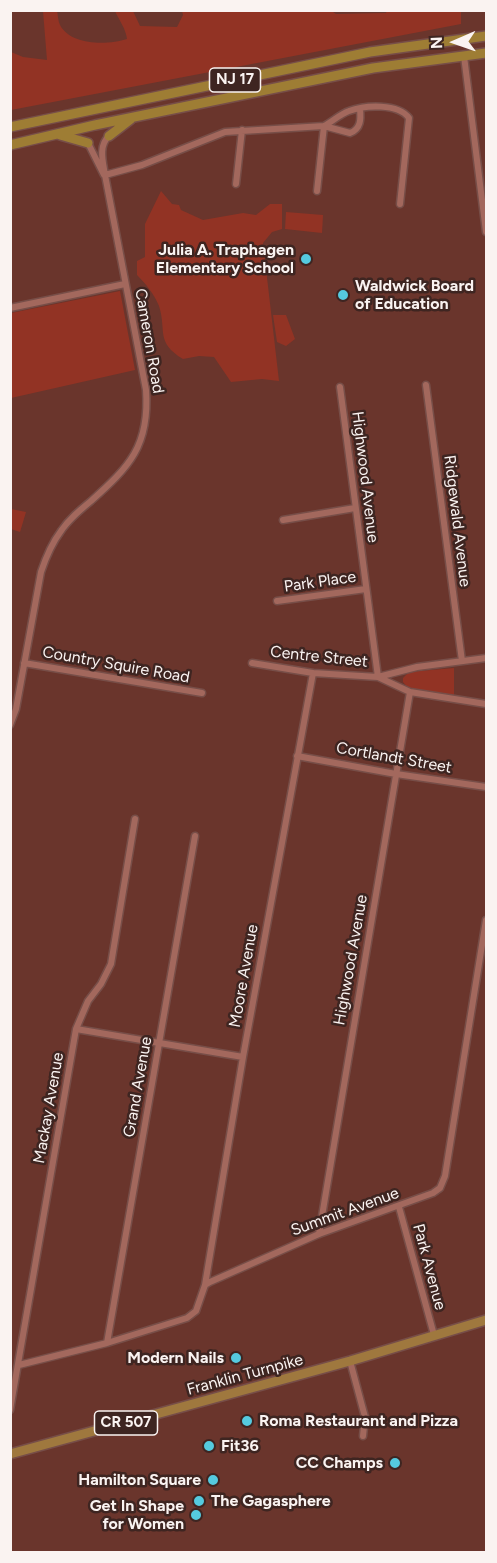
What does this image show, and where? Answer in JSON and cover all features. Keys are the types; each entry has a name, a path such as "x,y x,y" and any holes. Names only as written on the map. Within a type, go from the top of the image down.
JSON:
{"highway":[{"name":"NJ 17","path":"10,127 370,52 486,36"},
{"name":"NJ 17","path":"10,145 373,68 486,53"},
{"path":"109,136 132,118"},
{"path":"57,134 88,143"}],"main road":[{"name":"Franklin Turnpike","path":"10,1454 350,1361 486,1320"}],"street":[{"path":"464,56 486,231"},
{"path":"324,126 348,111 386,107 405,112 409,118 409,130 400,204"},
{"path":"105,175 142,165 213,135 242,130 324,126 339,131 354,132 361,122 360,109"},
{"path":"317,191 324,126"},
{"path":"236,184 242,130"},
{"name":"Cameron Road","path":"10,725 16,709 41,572 52,544 72,518 127,466 140,443 144,430 146,390 105,175 102,148 109,136"},
{"name":"Cameron Road","path":"88,143 105,175"},
{"path":"10,308 125,284"},
{"name":"Ridgewald Avenue","path":"426,385 462,661"},
{"name":"Highwood Avenue","path":"340,387 378,677"},
{"path":"283,520 356,508"},
{"name":"Park Place","path":"277,601 366,589"},
{"path":"378,677 417,667 486,658"},
{"name":"Country Squire Road","path":"24,663 202,693"},
{"name":"Centre Street","path":"252,663 313,673 378,677 410,692 486,704"},
{"name":"Moore Avenue","path":"205,1285 243,1057 313,673"},
{"name":"Highwood Avenue","path":"319,1234 410,692"},
{"name":"Cortlandt Street","path":"297,756 486,787"},
{"name":"Mackay Avenue","path":"10,1410 20,1365 76,1029 88,1001 101,984 111,964 135,819"},
{"name":"Grand Avenue","path":"107,1342 195,836"},
{"name":"Summit Avenue","path":"205,1285 319,1234 433,1193 443,1182 486,920"},
{"path":"76,1029 243,1057"},
{"name":"Park Avenue","path":"399,1207 434,1335"},
{"path":"20,1365 187,1318 196,1311 205,1285"},
{"path":"350,1361 365,1417 363,1436"}],"shaded area":[{"path":"330,10 336,14 386,13 387,10 461,11 461,24 11,110 11,52 23,57 47,60 43,11 57,11 60,25 72,37 100,43 127,39 115,11 133,11 140,26 177,27 183,15 182,11"},
{"path":"161,191 172,204 179,205 181,210 203,220 243,213 256,215 270,204 282,204 282,229 272,232 263,243 279,381 262,379 231,382 214,357 199,356 183,359 174,353 165,341 159,306 150,289 137,275 137,261 145,257 145,224"},
{"path":"286,212 323,215 322,233 285,229"},
{"path":"120,291 135,370 11,398 11,313"},
{"path":"273,315 286,315 295,339 286,346 277,342"},
{"path":"11,509 26,512 20,532 11,529"},
{"path":"454,668 454,695 408,688 403,682 403,678 409,672"}],"place":[{"name":"Julia A. Traphagen Elementary School","path":"306,259"},
{"name":"Waldwick Board of Education","path":"343,295"},
{"name":"Modern Nails","path":"236,1358"},
{"name":"Roma Restaurant and Pizza","path":"247,1421"},
{"name":"Fit36","path":"209,1446"},
{"name":"CC Champs","path":"395,1463"},
{"name":"Hamilton Square","path":"213,1480"},
{"name":"The Gagasphere","path":"199,1501"},
{"name":"Get In Shape for Women","path":"196,1515"}]}
